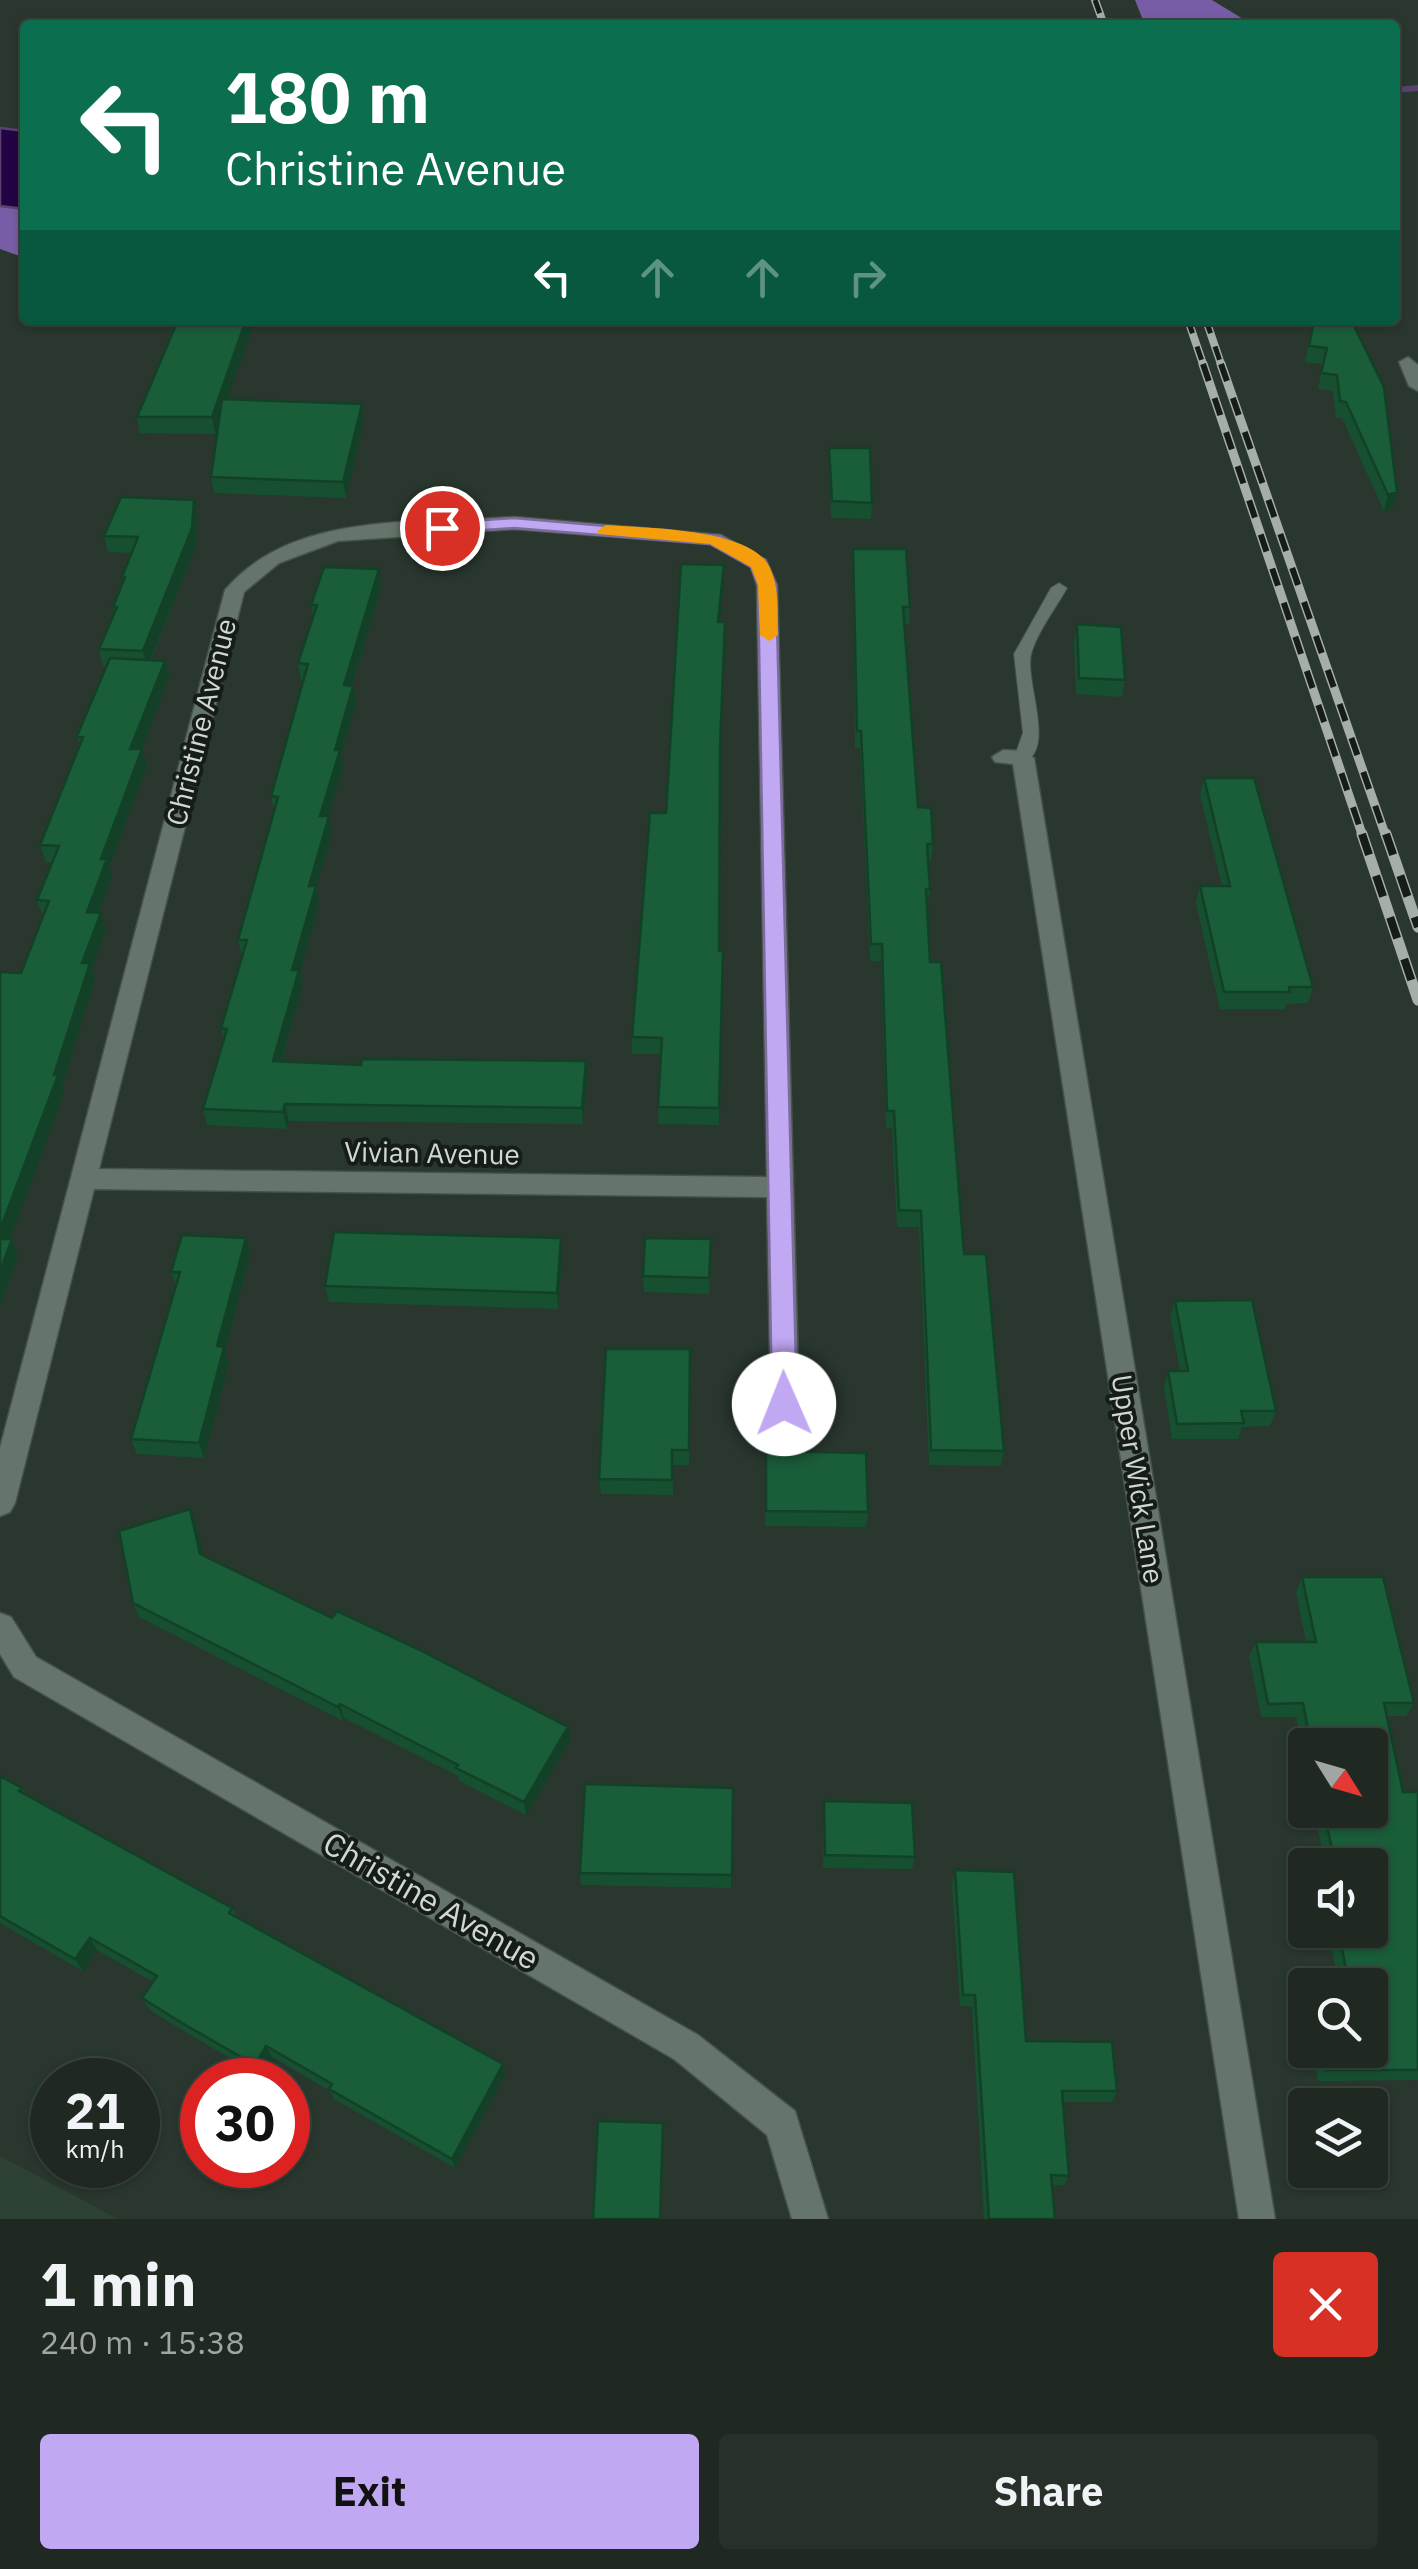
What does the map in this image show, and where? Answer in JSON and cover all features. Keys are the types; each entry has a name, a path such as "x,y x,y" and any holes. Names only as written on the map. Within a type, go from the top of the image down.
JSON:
{"street":[{"path":"1408,362 1418,386"},
{"name":"Christine Avenue","path":"0,1502 234,590 272,560 335,535 514,523 714,539 759,564 767,585 774,758 784,1404"},
{"name":"Upper Wick Lane","path":"1013,757 1257,2219"},
{"name":"Vivian Avenue","path":"83,1180 780,1187"},
{"name":"Christine Avenue","path":"0,1627 25,1668 686,2047 782,2124 810,2219"}],"lane":[{"path":"1013,757 1031,733 1022,654 1058,588"}],"shaded area":[{"path":"1135,0 1212,0 1245,20 1143,20"},
{"path":"0,128 20,130 20,208 0,206"},
{"path":"0,206 20,208 20,256 0,249"},
{"path":"0,2156 30,2172 30,2188 60,2188 118,2219 0,2219"}],"building":[{"path":"176,325 244,325 212,417 137,417"},
{"path":"1313,325 1353,325 1384,387 1397,492 1388,495 1346,402 1340,401 1337,375 1321,373 1327,348 1309,346"},
{"path":"222,399 362,404 343,482 211,477"},
{"path":"829,448 870,448 872,503 832,501"},
{"path":"121,497 194,500 192,528 143,651 99,649 117,607 113,607 138,537 104,536"},
{"path":"853,549 906,549 910,607 903,607 918,807 931,808 933,844 927,844 930,889 926,889 930,962 941,962 964,1254 986,1254 1004,1451 931,1450 921,1211 899,1210 894,1111 887,1111 882,944 871,944 861,731 857,731"},
{"path":"681,564 724,565 718,622 725,622 720,747 719,951 723,951 719,1108 658,1107 662,1038 632,1037 650,813 666,813"},
{"path":"324,567 379,569 344,685 353,686 335,750 340,750 320,816 329,816 309,886 316,886 292,970 299,970 273,1061 361,1065 362,1059 586,1061 582,1108 285,1104 283,1112 203,1109 227,1029 221,1028 247,940 238,940 278,797 271,796 308,664 298,663 317,605 311,605"},
{"path":"1077,624 1121,627 1125,680 1079,678"},
{"path":"110,658 165,661 130,749 142,749 101,859 107,859 87,912 101,913 82,963 90,963 54,1075 58,1075 0,1230 0,972 21,973 49,901 37,900 59,846 40,845 83,737 77,736"},
{"path":"1204,778 1254,778 1313,987 1289,987 1290,992 1224,992 1200,886 1230,886"},
{"path":"334,1232 561,1238 557,1293 325,1286"},
{"path":"182,1235 246,1238 217,1346 224,1347 199,1443 131,1439 180,1272 171,1272"},
{"path":"645,1238 711,1239 709,1278 643,1276"},
{"path":"0,1239 12,1239 0,1271"},
{"path":"1252,1300 1276,1411 1241,1411 1244,1423 1177,1424 1168,1371 1188,1371 1175,1301"},
{"path":"606,1349 690,1349 689,1450 672,1450 672,1480 599,1479"},
{"path":"766,1451 866,1453 868,1512 766,1511"},
{"path":"190,1509 200,1554 332,1618 337,1611 420,1650 568,1727 524,1802 340,1704 338,1707 133,1603 119,1531"},
{"path":"1302,1577 1383,1577 1414,1703 1384,1703 1403,1792 1418,1792 1418,2070 1326,2070 1388,2068 1388,1968 1346,1968 1342,1948 1388,1948 1388,1848 1332,1848 1328,1828 1388,1828 1388,1728 1308,1728 1303,1703 1268,1704 1256,1642 1316,1642"},
{"path":"0,1776 22,1788 19,1791 232,1908 229,1913 503,2064 452,2159 329,2089 332,2084 310,2071 310,2058 287,2058 266,2046 259,2058 243,2058 182,2023 142,1998 157,1976 90,1938 75,1959 0,1916"},
{"path":"585,1784 733,1788 732,1875 580,1873"},
{"path":"824,1801 912,1803 915,1857 825,1855"},
{"path":"955,1870 1014,1872 1026,2041 1112,2042 1117,2091 1062,2091 1069,2176 1051,2175 1055,2219 989,2219 975,1995 963,1995"},
{"path":"598,2121 663,2123 660,2219 593,2219"}],"waterway":[{"path":"1400,90 1418,88"}],"railway":[{"path":"1095,0 1102,20"},
{"path":"1190,325 1204,367"},
{"path":"1208,325 1222,367"},
{"path":"1203,364 1363,837"},
{"path":"1221,364 1386,837"},
{"path":"1362,834 1418,1000"},
{"path":"1386,834 1418,927"}],"slow traffic":[{"path":"606,531 714,539 759,564 767,585 769,635"}],"route":[{"path":"442,528 514,523 714,539 759,564 767,585 774,758 784,1404"}]}
